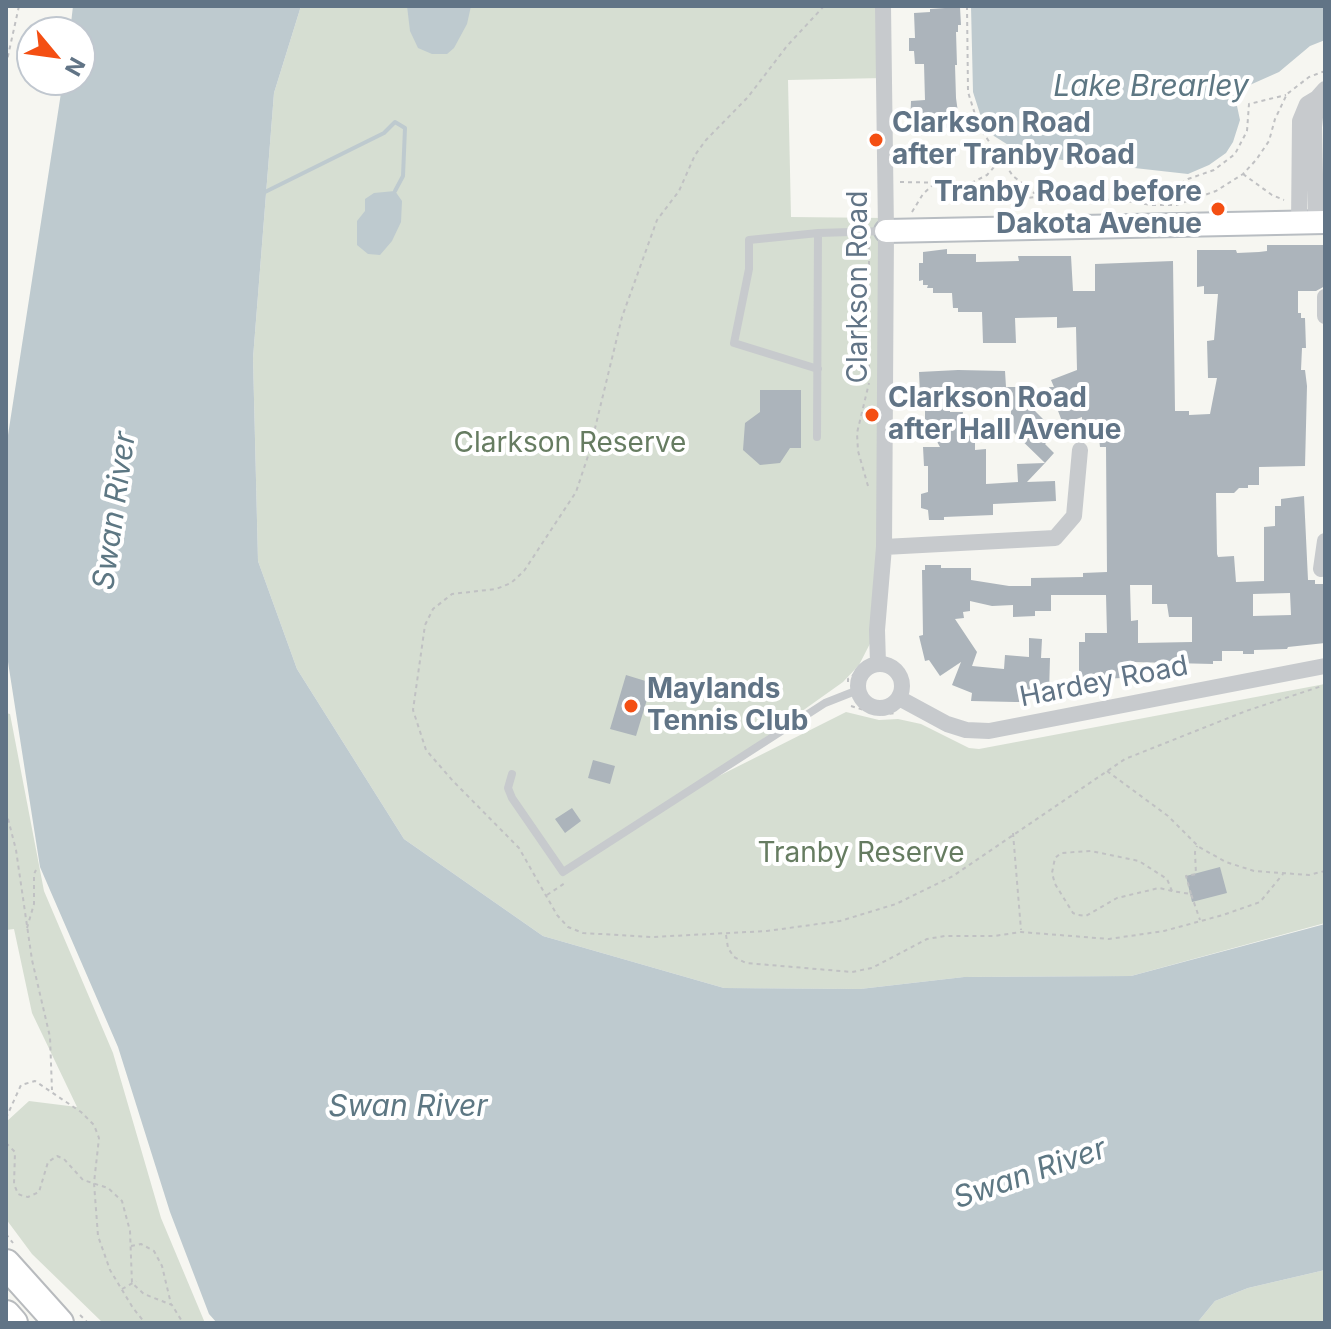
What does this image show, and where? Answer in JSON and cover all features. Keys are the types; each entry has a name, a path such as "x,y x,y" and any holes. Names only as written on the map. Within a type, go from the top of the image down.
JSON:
{"highway":[{"path":"9,1253 59,1323"},
{"path":"6,1315 13,1323"}],"street":[{"name":"Clarkson Road","path":"878,664 877,630 884,547 878,232 885,181 883,6"},
{"path":"878,232 1310,218 1314,127 1321,94"},
{"path":"1325,297 1325,316"},
{"path":"884,547 1055,538 1074,516 1080,450"},
{"path":"1321,569 1325,541"},
{"path":"878,664 887,665 899,674 902,691 893,705 876,708 855,691 865,670 878,664"},
{"name":"Hardey Road","path":"899,698 947,724 966,730 989,731 1325,666"}],"lane":[{"path":"818,369 734,343 749,269 749,240 818,233 878,232"},
{"path":"817,437 818,233"},
{"path":"512,774 508,788 512,798 563,872 825,703 855,691"}],"path":[{"path":"6,65 19,6"},
{"path":"824,6 787,46 748,97 706,140 695,155 679,191 657,220 622,317 589,453 576,492 524,571 511,583 496,589 452,594 433,609 425,625 413,710 426,750 519,848 557,915 568,927 583,933 652,937 726,934 840,921 896,904 953,876 1125,759 1246,711 1325,685"},
{"path":"967,6 968,92 979,127 1013,176 1034,193 1176,205 1216,191 1243,174 1269,141 1287,94"},
{"path":"1134,202 1167,193 1188,179 1214,170 1235,154 1247,131 1249,104 1287,94 1309,77 1325,71"},
{"path":"967,185 987,175 995,166 995,153"},
{"path":"1243,174 1310,218"},
{"path":"885,181 967,185 990,198 1008,201 1045,195"},
{"path":"910,231 911,213 923,194 936,182"},
{"path":"871,494 858,451 857,433 869,383 878,232"},
{"path":"855,691 848,679 860,670 865,651"},
{"path":"1106,770 1168,816 1198,845 1226,862 1254,871 1283,874 1309,875 1325,871"},
{"path":"6,811 16,850 26,929 50,1037 53,1091"},
{"path":"1013,833 1021,932"},
{"path":"1198,845 1195,852 1196,874 1186,876 1200,922"},
{"path":"1172,891 1167,879 1139,861 1091,851 1061,853 1055,858 1052,873 1055,884 1073,913 1078,915 1086,916 1117,898 1159,888 1172,891 1191,894"},
{"path":"26,929 34,904 36,870"},
{"path":"726,934 728,948 734,957 746,963 852,972 872,968 927,939 945,936 994,936 1021,932 1109,939 1164,931 1260,902 1283,874"},
{"path":"6,1118 16,1093 28,1081 35,1081 53,1091 94,1125 99,1138 94,1183 98,1236 106,1261 121,1290 145,1323"},
{"path":"6,1143 15,1152 14,1184 18,1194 28,1197 39,1192 48,1162 57,1156 64,1159 83,1180 108,1188 122,1201 127,1212 134,1282 144,1294 172,1305"},
{"path":"6,1234 9,1253"},
{"path":"130,1246 141,1244 154,1251 162,1266 172,1305 183,1323"},
{"path":"121,1290 134,1282"}],"green space":[{"name":"Clarkson Reserve","path":"301,6 880,6 883,78 788,80 791,217 886,218 877,630 859,665 843,682 691,790 846,712 879,720 898,719 921,724 969,748 979,749 1325,684 1325,923 1131,976 964,977 860,989 724,988 543,936 404,839 297,669 258,561 253,358 274,93"},
{"path":"6,713 10,714 44,891 113,1053 161,1218 205,1323 103,1323 32,1254 6,1219 6,1122 29,1101 77,1107 32,1013 14,929 6,930"},
{"path":"1325,1270 1325,1323 1197,1323 1215,1301 1248,1288"}],"water":[{"name":"Swan River","path":"73,6 301,6 274,93 253,358 258,561 297,669 404,839 543,936 724,988 860,989 964,977 1131,976 1325,924 1325,1270 1248,1288 1215,1301 1197,1323 217,1323 209,1314 170,1212 118,1047 40,867 8,662 8,435 61,96 96,96 96,16 72,16"},
{"path":"407,6 471,6 467,24 454,48 447,54 432,54 418,48 410,31"},
{"name":"Lake Brearley","path":"971,6 1325,6 1325,40 1310,46 1279,72 1234,92 1240,120 1233,142 1226,153 1188,174 1036,157 1021,153 994,136 981,117 973,92"},
{"path":"395,191 402,201 401,222 392,241 380,255 368,254 357,245 357,221 365,211 365,199 374,193"}],"building":[{"path":"960,7 961,25 958,25 956,32 955,65 960,127 910,130 911,101 925,100 924,64 915,64 914,51 909,51 909,38 915,38 914,13"},
{"path":"1267,245 1325,245 1325,286 1316,291 1298,291 1298,313 1305,318 1306,348 1302,348 1301,370 1305,370 1307,386 1305,466 1259,467 1259,485 1248,485 1248,488 1239,488 1234,493 1216,493 1217,554 1218,557 1234,556 1236,582 1264,581 1264,527 1275,526 1275,506 1281,506 1281,499 1304,496 1308,580 1325,584 1325,643 1254,650 1254,654 1222,651 1222,661 1213,661 1213,664 1132,662 1132,683 1122,683 1122,678 1079,684 1079,642 1085,642 1085,633 1107,633 1106,595 1051,595 1051,611 1035,611 1035,616 1013,617 1013,605 992,606 970,601 970,611 963,612 964,618 955,619 977,652 972,666 1004,669 1005,655 1029,657 1029,638 1042,639 1041,658 1050,658 1049,693 1044,692 1044,697 1022,698 1021,702 971,701 972,693 952,685 961,662 940,676 929,660 925,661 919,636 923,635 922,570 925,570 925,565 971,568 971,580 1009,586 1031,586 1031,578 1083,577 1083,573 1107,572 1106,447 1100,447 1097,421 1082,421 1082,417 1063,424 1049,387 1054,387 1051,380 1077,370 1076,327 1057,328 1057,317 1015,318 1016,343 983,343 982,312 958,312 958,308 953,308 952,293 933,293 933,288 923,285 923,280 919,281 919,263 923,263 923,252 947,249 947,254 976,254 976,262 1019,261 1018,256 1071,256 1073,291 1095,291 1095,264 1173,261 1175,411 1189,411 1189,415 1210,414 1217,378 1208,378 1207,341 1214,340 1218,294 1204,294 1204,286 1197,287 1197,250 1236,250 1237,253 1267,251","holes":["1130,585 1152,585 1152,604 1167,604 1169,617 1192,617 1192,642 1138,643 1138,620 1131,621","1290,593 1291,615 1253,616 1253,594"]},
{"path":"1005,371 1006,387 1035,387 1035,411 1052,428 1042,432 1050,439 1045,444 1054,453 1045,463 1027,482 1055,481 1056,501 993,504 993,515 929,520 928,510 921,508 921,494 928,492 928,466 924,466 923,447 940,447 925,424 925,396 920,394 919,372","holes":["972,390 972,406 1011,405 1011,430 1045,463 1017,464 1018,482 986,484 986,449 975,450 975,436 959,435 963,412 950,412 949,391"]},
{"path":"760,390 801,390 801,448 790,448 780,463 760,465 743,450 745,423 760,412"},
{"name":"Maylands Tennis Club","path":"626,675 652,683 636,736 610,729"},
{"path":"593,760 615,766 610,784 588,778"},
{"path":"572,808 581,821 565,833 555,819"},
{"path":"1220,867 1227,893 1192,902 1186,876"}],"waterway":[{"path":"265,192 384,133 395,122 405,128 403,176 395,191"}],"place":[{"name":"Clarkson Road after Tranby Road","path":"876,140"},
{"name":"Tranby Road before Dakota Avenue","path":"1218,209"},
{"name":"Clarkson Road after Hall Avenue","path":"872,415"},
{"name":"Maylands Tennis Club","path":"631,706"}],"park label":[{"name":"Tranby Reserve","path":"861,854"}]}
